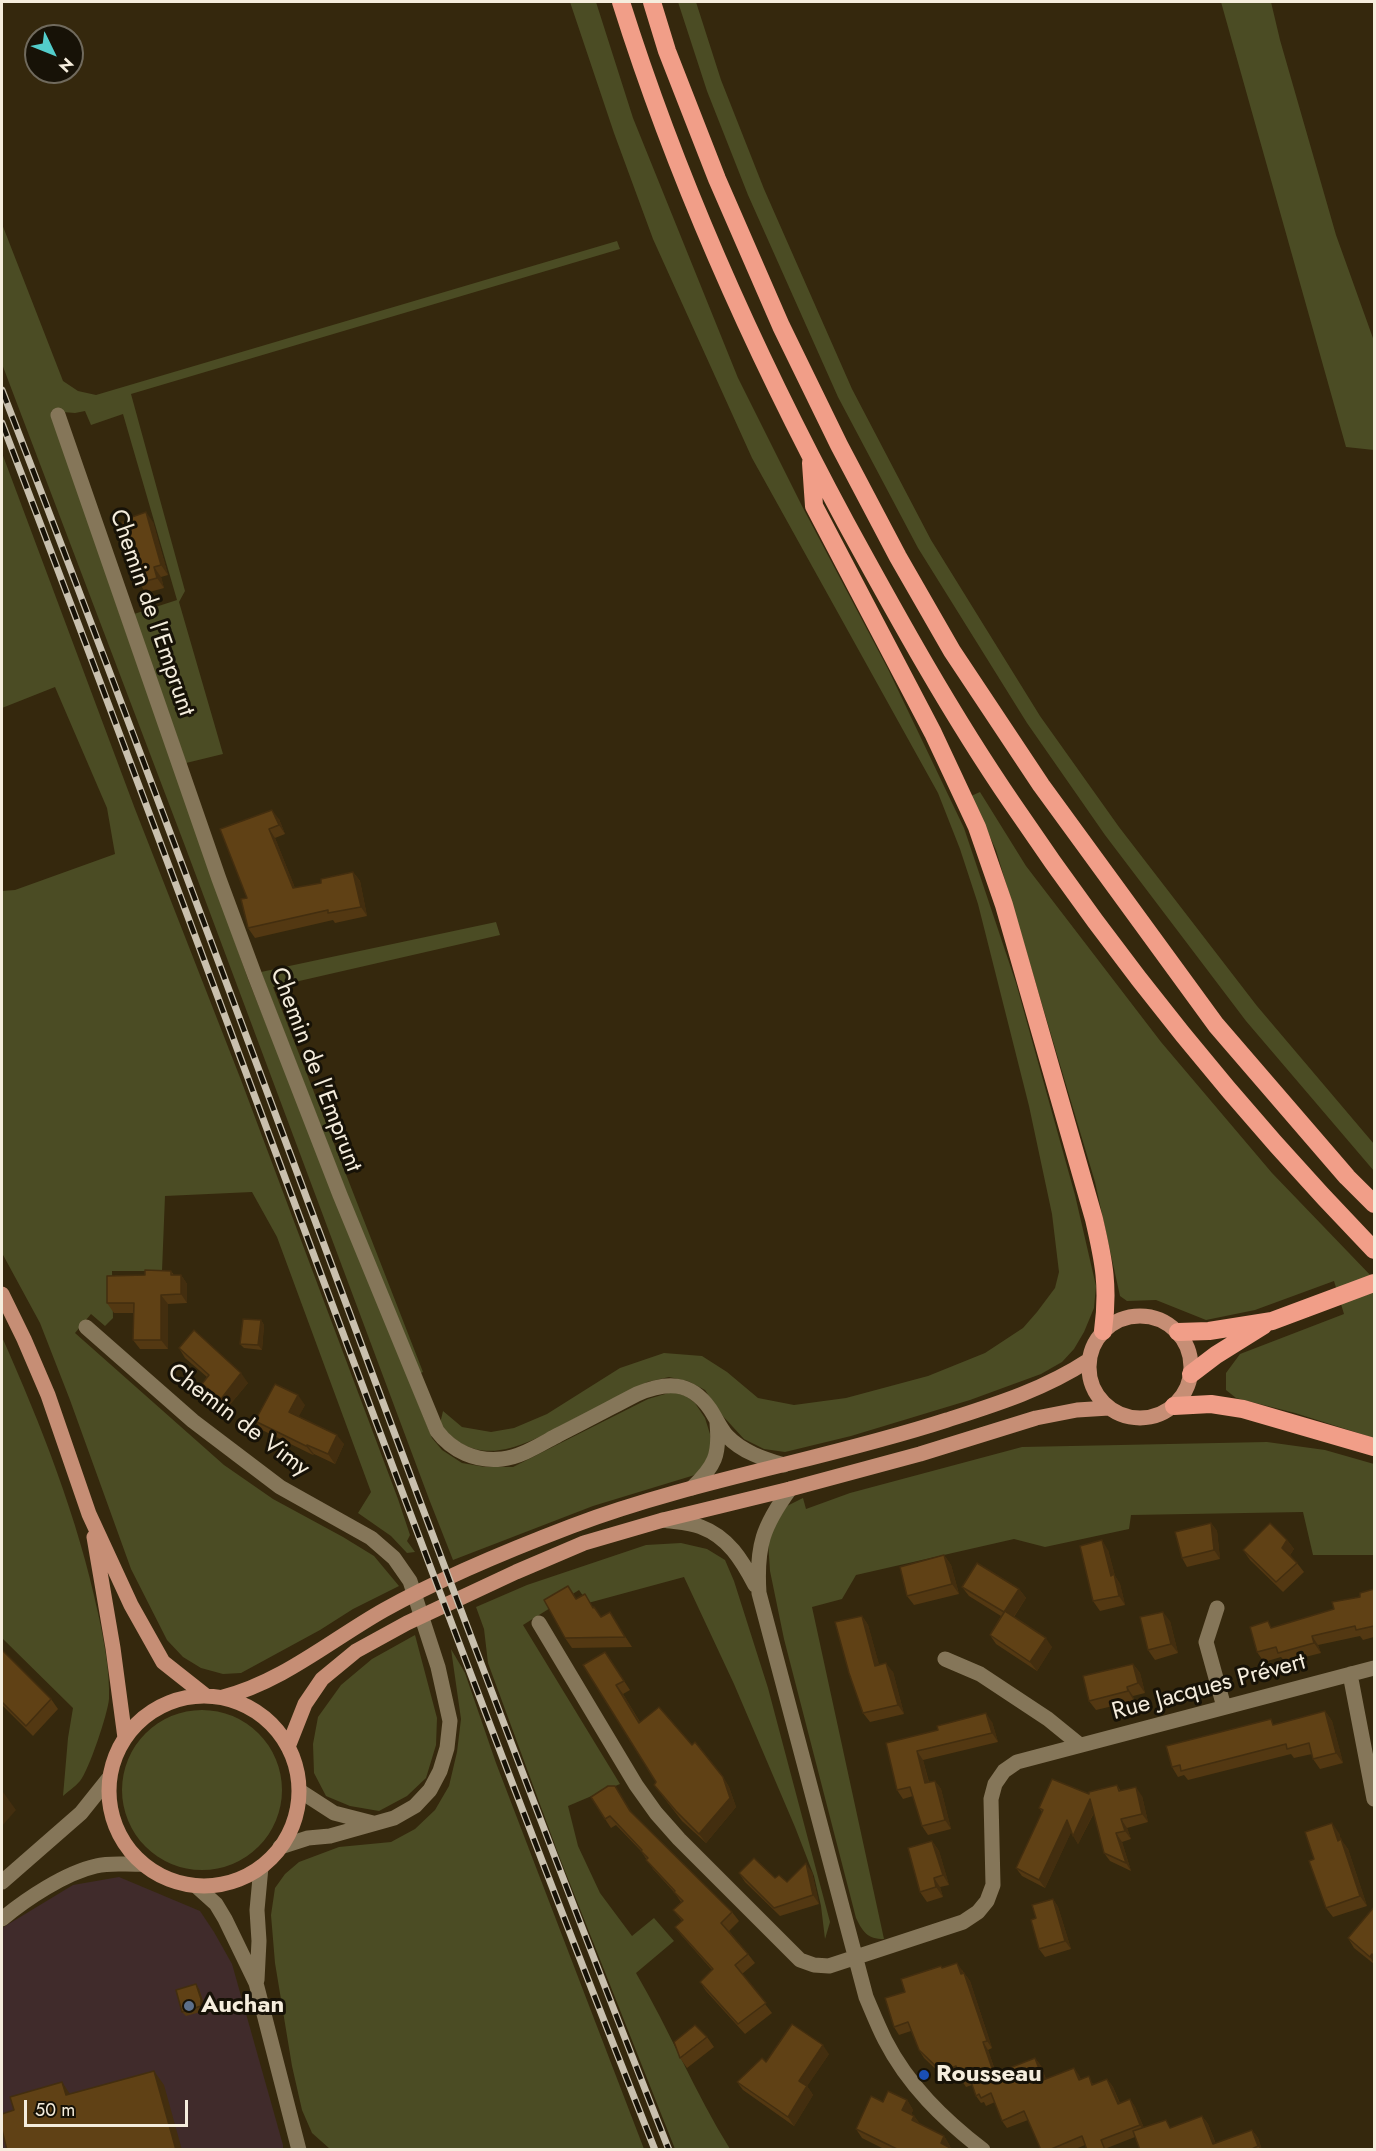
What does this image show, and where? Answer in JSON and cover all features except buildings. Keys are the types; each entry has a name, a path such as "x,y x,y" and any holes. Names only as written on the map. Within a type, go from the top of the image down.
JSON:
{"highway":[{"path":"621,2 640,62 687,189 752,340 811,458 927,667 1011,802 1111,943 1190,1043 1321,1196 1374,1250"},
{"path":"652,2 667,51 717,179 781,326 876,516 952,651 1041,785 1216,1025 1347,1177 1374,1204"},
{"path":"811,458 814,506 938,743 977,827 1004,905 1094,1219 1105,1265 1107,1301 1103,1331"},
{"path":"1347,1177 1374,1191"},
{"path":"1178,1332 1209,1331 1272,1320 1374,1283"},
{"path":"1191,1374 1216,1355 1272,1320"},
{"path":"1174,1406 1211,1404 1244,1409 1374,1447"}],"main road":[{"path":"2,1294 48,1395 89,1514 131,1605 163,1662 206,1696"},
{"path":"1133,1316 1150,1316 1165,1322 1178,1332 1189,1352 1191,1374 1188,1386 1174,1406 1159,1415 1142,1418 1125,1416 1109,1408 1097,1395 1090,1378 1089,1360 1092,1349 1103,1331 1117,1321 1133,1316"},
{"path":"223,1697 246,1691 279,1674 397,1603 474,1567 574,1525 692,1488 906,1433 1007,1400 1052,1382 1089,1360"},
{"path":"288,1747 305,1704 322,1679 356,1651 407,1623 584,1543 663,1520 920,1454 1036,1418 1077,1410 1109,1408"},
{"path":"89,1514 113,1648 125,1738"},
{"path":"223,1697 243,1704 261,1715 277,1729 298,1767 300,1791 296,1814 290,1831 280,1847 261,1867 241,1878 219,1885 196,1886 178,1883 162,1877 143,1864 128,1849 116,1827 109,1803 109,1778 118,1750 140,1720 160,1706 182,1698 223,1697"}],"street":[{"name":"Chemin de l'Emprunt","path":"58,415 250,965 437,1431 446,1443 461,1452 480,1458 502,1459 537,1446 637,1394 653,1387 670,1385 685,1388 696,1394 712,1412 728,1437 740,1447 766,1460 784,1465"},
{"name":"Chemin de Vimy","path":"87,1327 193,1420 280,1487 371,1538 394,1558 410,1581 438,1667 450,1721 447,1748 440,1771 430,1790 415,1806 394,1818 330,1836 308,1838 280,1847"},
{"path":"692,1488 708,1472 715,1461 718,1439 717,1423"},
{"path":"790,1489 775,1510 764,1534 757,1564 759,1593 866,1997 885,2040 912,2085 958,2130 983,2150"},
{"path":"663,1520 700,1526 728,1542 746,1567 759,1593"},
{"path":"1217,1608 1206,1642 1224,1707"},
{"name":"Rue Jacques Prévert","path":"539,1623 636,1785 656,1813 679,1839 801,1960 814,1965 829,1966 963,1922 978,1912 987,1901 993,1885 992,1799 995,1784 1004,1771 1017,1762 1374,1668"},
{"path":"945,1659 980,1674 1048,1719 1080,1744"},
{"path":"1350,1674 1374,1799"},
{"path":"2,1882 81,1813 109,1778"},
{"path":"300,1791 334,1813 376,1824"},
{"path":"2,1919 73,1873 117,1863 143,1864"},
{"path":"256,1983 259,1941 257,1910 261,1867"},
{"path":"196,1886 216,1904 256,1983 299,2150"}],"shaded area":[{"path":"570,2 596,2 633,118 738,378 888,669 964,828 1016,983 1075,1195 1096,1286 1094,1308 1074,1349 1062,1362 1041,1374 970,1400 851,1436 785,1452 764,1449 744,1439 721,1414 705,1390 688,1381 669,1377 647,1382 521,1445 504,1449 487,1451 471,1448 455,1439 440,1424 443,1411 462,1427 491,1432 514,1428 547,1414 620,1368 664,1353 702,1356 727,1372 758,1398 794,1405 846,1398 928,1376 985,1353 1023,1328 1055,1288 1059,1272 1052,1214 1029,1106 978,904 960,849 938,793 752,458 653,239"},
{"path":"678,2 696,2 721,80 764,189 852,389 931,540 1040,716 1119,827 1257,1006 1374,1144 1374,1171 1246,1021 1105,835 1027,723 918,548 838,397 748,195 707,91"},
{"path":"1221,2 1271,2 1336,235 1374,341 1374,450 1346,447"},
{"path":"2,224 63,381 78,391 96,395 617,241 620,249 131,394 185,591 179,602 223,754 186,763 134,614 177,600 123,414 91,425 85,411 75,413 51,411 248,979 432,1438 442,1450 462,1463 485,1467 513,1467 648,1399 672,1392 686,1396 695,1403 705,1418 710,1434 711,1452 698,1474 593,1506 453,1560 2,364"},
{"path":"2,453 398,1499 410,1535 407,1541 415,1552 407,1553 391,1536 358,1513 371,1492 277,1237 252,1192 165,1196 162,1271 112,1271 113,1318 105,1326 91,1314 75,1333 224,1465 273,1499 374,1556 399,1586 353,1609 320,1630 241,1673 223,1674 201,1668 183,1657 167,1640 131,1569 40,1323 2,1253 2,891 15,890 115,854 107,808 55,687 2,708"},
{"path":"980,792 1026,866 1161,1042 1272,1173 1374,1279 1374,1438 1295,1413 1236,1398 1226,1390 1226,1373 1240,1354 1344,1314 1334,1281 1255,1310 1206,1320 1156,1300 1127,1301 1120,1296 1095,1182 996,850 971,796"},
{"path":"496,922 500,935 273,987 423,1372 417,1375 261,972"},
{"path":"2,1337 57,1472 80,1542 90,1577 109,1678 108,1706 93,1754 84,1775 63,1796 73,1708 2,1638"},
{"path":"1267,1442 1325,1450 1374,1464 1374,1555 1313,1555 1303,1512 1131,1515 1129,1529 1045,1547 1014,1539 856,1575 842,1599 812,1607 884,1939 873,1938 866,1934 856,1918 784,1639 770,1571 768,1541 787,1506 803,1498 806,1509 850,1493 1022,1447"},
{"path":"681,1543 707,1549 725,1560 734,1581 768,1688 830,1922 825,1939 814,1876 795,1827 734,1684 684,1577 588,1603 579,1590 523,1625 620,1784 568,1806 578,1846 600,1893 632,1936 654,1918 674,1941 636,1973 730,2149 675,2149 559,1856 488,1663 484,1629 476,1607 527,1585 646,1545"},
{"path":"415,1635 437,1718 436,1745 426,1778 407,1796 379,1811 350,1806 326,1796 314,1773 313,1744 318,1717 341,1685 372,1659"},
{"path":"451,1649 465,1673 496,1763 644,2149 330,2149 312,2133 302,2110 292,2066 275,1963 271,1915 275,1888 285,1874 299,1862 339,1847 391,1842 415,1829 435,1810 449,1786 457,1752 461,1719"},
{"path":"202,1710 233,1716 258,1734 276,1759 282,1790 276,1821 258,1846 233,1864 202,1870 171,1864 146,1846 128,1821 122,1790 128,1759 146,1734 171,1716"},
{"path":"119,1877 200,1911 214,1932 232,1964 283,2149 2,2149 2,1928 73,1885"}],"railway":[{"path":"2,390 499,1711 669,2150"},
{"path":"2,423 488,1720 655,2150"}],"place":[{"name":"Auchan","path":"189,2006"},
{"name":"Rousseau","path":"924,2075"}]}
